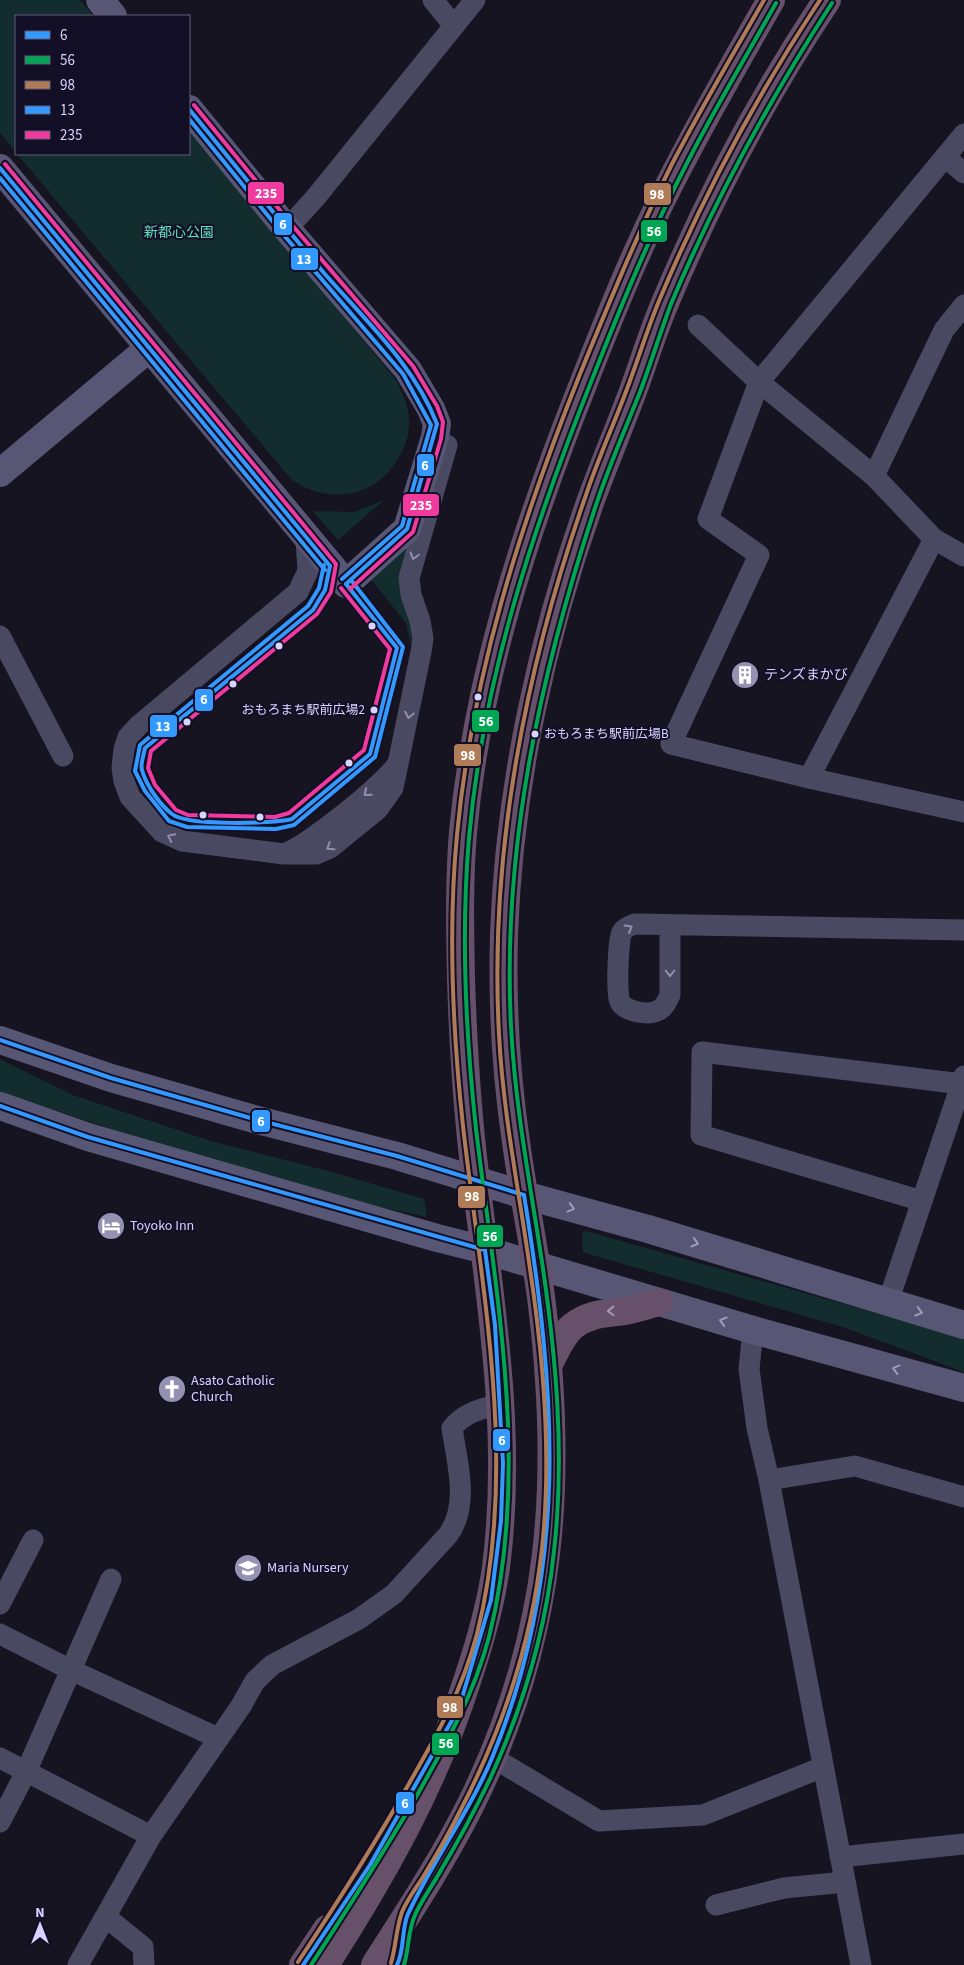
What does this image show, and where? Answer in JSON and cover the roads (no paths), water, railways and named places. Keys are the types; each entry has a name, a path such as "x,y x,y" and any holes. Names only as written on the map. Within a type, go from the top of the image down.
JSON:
{"highway":[{"path":"325,1965 360,1910 421,1799 441,1756 480,1642 496,1571 501,1522 503,1463 495,1325 476,1180 463,1036 461,872 467,793 491,659 546,478 615,303 678,166 770,0"},
{"path":"376,1965 407,1917 466,1812 492,1757 520,1683 536,1623 545,1571 551,1512 551,1438 548,1366 536,1265 515,1136 508,1069 504,1006 504,936 509,854 518,790 533,708 552,625 591,501 665,304 717,192 761,109 827,0"},
{"path":"548,1366 564,1336 572,1327 587,1317 603,1312 624,1311 659,1302"},
{"path":"303,1965 370,1864 459,1708"},
{"path":"397,1965 401,1959 407,1917"}],"street":[{"path":"100,0 112,15"},
{"path":"433,0 454,26"},
{"path":"287,229 316,197 475,0"},
{"path":"190,110 287,229 408,370 434,395 444,408 449,423 449,437 410,568 410,596 420,621 423,638 401,758 393,788 387,799 330,848 316,854 284,854 182,841 168,836 156,828 130,797 122,768 128,737 138,726 298,592 306,579 308,571 309,554 306,539"},
{"path":"964,134 759,382 708,519 759,555 671,744 809,778 964,812"},
{"path":"945,157 964,173"},
{"path":"0,168 306,539 346,584 407,529 435,436 437,424 432,409 408,370"},
{"path":"874,476 944,330 964,304"},
{"path":"698,325 759,382 874,476 934,539 964,556"},
{"path":"0,473 148,349"},
{"path":"809,778 934,539"},
{"path":"0,636 63,756"},
{"path":"670,925 964,930"},
{"path":"0,1040 111,1078 254,1119 397,1156 524,1196 648,1229 964,1325"},
{"path":"888,1302 963,1080 702,1052 701,1135 922,1201"},
{"path":"0,1106 88,1136 437,1238 485,1250 753,1330 964,1388"},
{"path":"753,1330 749,1369 757,1428 770,1480 861,1965"},
{"path":"78,1965 151,1836 241,1706 255,1681 272,1665 359,1619 394,1594 456,1525 460,1513 459,1479 452,1428 459,1419 472,1411 500,1404"},
{"path":"770,1480 854,1466 964,1497"},
{"path":"0,1604 32,1540"},
{"path":"0,1822 26,1772 111,1579"},
{"path":"0,1634 71,1670 218,1738"},
{"path":"492,1757 599,1822 704,1815 823,1767"},
{"path":"0,1758 151,1836"},
{"path":"840,1857 964,1844"},
{"path":"716,1905 784,1888 845,1882"},
{"path":"106,1917 142,1948 144,1965"}],"place":[{"name":"テンズまかび","path":"745,675"},
{"name":"おもろまち駅前広場2","path":"374,710"},
{"name":"おもろまち駅前広場B","path":"535,734"},
{"name":"Toyoko Inn","path":"111,1226"},
{"name":"Asato Catholic Church","path":"172,1389"},
{"name":"Maria Nursery","path":"248,1568"}],"park label":[{"name":"新都心公園","path":"179,233"}]}
